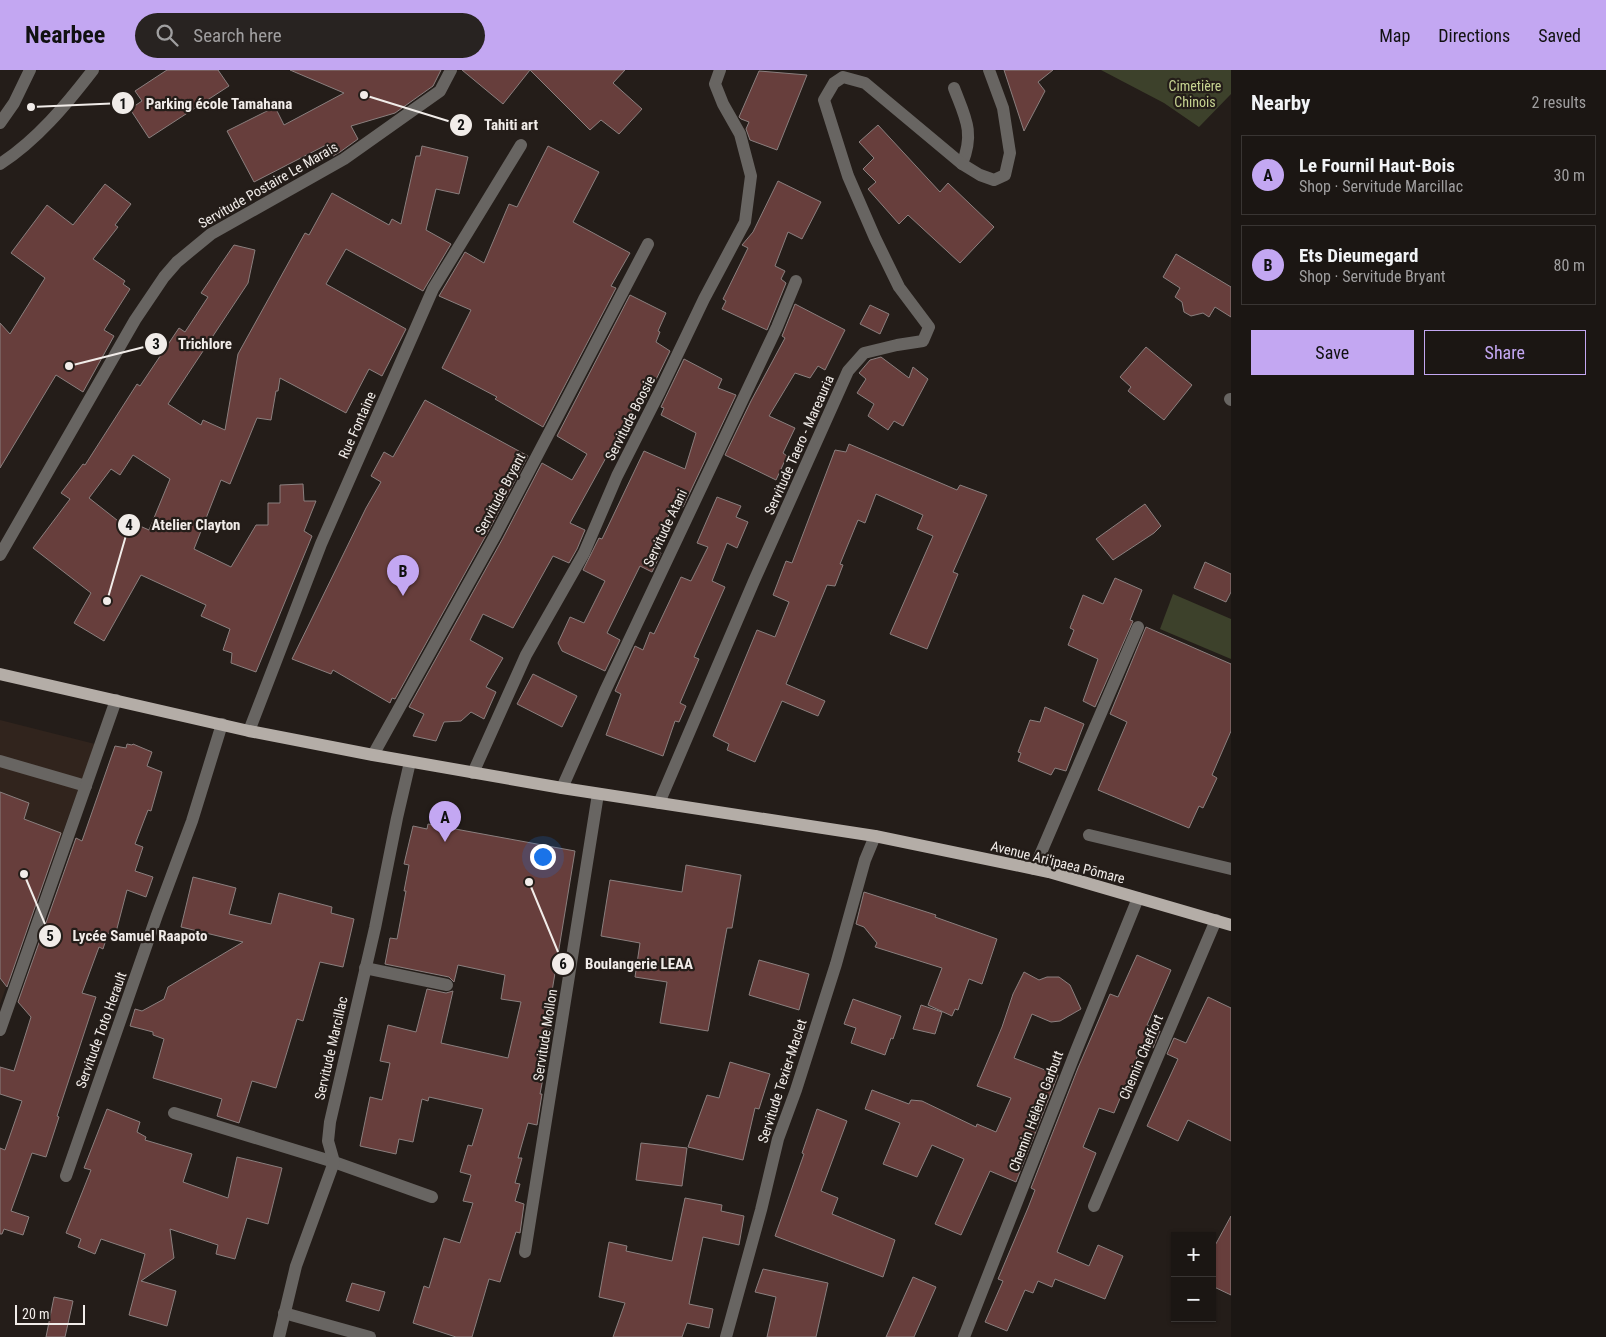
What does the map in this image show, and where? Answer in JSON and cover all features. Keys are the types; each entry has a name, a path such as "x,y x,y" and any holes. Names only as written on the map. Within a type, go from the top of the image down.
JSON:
{"main road":[{"name":"Avenue Ari'ipaea Pōmare","path":"0,674 249,731 410,762 598,794 875,836 1034,869 1216,920 1230,921"}],"street":[{"path":"0,123 14,103 30,70"},
{"path":"0,164 18,152 42,130 93,70"},
{"name":"Servitude Postaire Le Marais","path":"0,555 135,320 164,277 177,262 211,234 344,159 440,91 451,70"},
{"name":"Servitude Boosie","path":"473,773 526,655 584,553 617,476 704,299 745,222 751,176 740,134 722,104 716,84 720,70"},
{"name":"Servitude Taero - Mareauria","path":"660,803 754,581 848,370 864,353 923,341 929,327 899,288 875,238 848,176 824,100 834,83 843,77 865,83 962,164 980,175 994,180 1005,175 1010,153 1003,108 989,70"},
{"path":"954,88 968,126 967,152 962,164"},
{"name":"Rue Fontaine","path":"249,731 321,544 433,289 521,145"},
{"name":"Servitude Bryant","path":"373,755 496,534 648,244"},
{"name":"Servitude Atani","path":"562,788 606,689 777,327 796,282"},
{"path":"1034,869 1138,627"},
{"path":"0,1030 116,700"},
{"name":"Servitude Toto Herault","path":"66,1176 192,821 222,724"},
{"path":"0,760 86,786"},
{"name":"Servitude Marcillac","path":"334,1162 328,1141 330,1122 366,968 410,762"},
{"name":"Servitude Mollon","path":"526,1252 598,794"},
{"path":"1089,835 1231,869"},
{"name":"Servitude Texier-Maclet","path":"726,1337 761,1210 778,1139 799,1082 836,964 865,860 875,836"},
{"name":"Chemin Hélène Garbutt","path":"964,1337 1138,898"},
{"name":"Chemin Cheffort","path":"1094,1206 1216,920"},
{"path":"366,968 447,985"},
{"path":"174,1113 334,1162 432,1197"},
{"path":"279,1337 296,1266 334,1162"},
{"path":"284,1313 370,1337"}],"shaded area":[{"path":"0,720 95,744 0,1004"}],"green space":[{"name":"Cimetière Chinois","path":"1101,70 1231,70 1231,94 1199,127 1164,103"},
{"path":"1173,594 1231,619 1231,659 1160,629"}],"building":[{"path":"167,70 218,70 229,86 149,138 130,109 142,101 135,91"},
{"path":"290,70 441,70 433,86 395,113 351,126 358,139 340,152 333,156 328,144 254,182 227,131 275,107 284,125 344,93"},
{"path":"462,70 530,70 503,104"},
{"path":"530,70 625,70 613,83 642,109 619,134 601,120 590,130"},
{"path":"1004,70 1053,70 1038,82 1045,91 1024,131"},
{"path":"759,71 807,75 777,150 750,140 746,129 749,122 739,117"},
{"path":"878,125 940,192 948,183 994,227 960,263 908,215 899,224 868,189 876,182 863,169 874,158 859,142"},
{"path":"422,146 468,157 459,194 436,189 426,230 451,244 423,291 346,249 326,284 406,329 382,376 369,369 346,413 280,378 271,420 257,418 230,484 221,480 194,549 231,567 256,525 268,525 268,503 280,503 280,485 303,484 304,501 316,501 304,531 312,536 256,672 231,663 232,653 223,650 230,629 201,616 206,605 141,575 104,641 74,623 91,593 33,548 70,499 61,493 83,464 85,465 137,384 140,386 179,328 185,332 208,297 201,293 234,245 255,250 248,283 168,404 201,425 203,420 225,430 238,354 305,233 309,235 332,193 389,225 392,219 401,224 416,156 420,156","holes":["133,455 170,479 149,530 124,519 122,524 89,498 111,469 120,475"]},
{"path":"548,146 599,172 573,222 630,253 611,286 616,288 543,427 495,399 497,397 442,368 471,310 439,296 465,252 484,263 509,204 517,207"},
{"path":"778,181 821,202 802,239 788,232 775,266 785,271 781,279 786,283 767,330 722,309 726,301 723,299 748,248 742,245 753,232"},
{"path":"105,184 131,204 115,225 118,227 93,259 125,281 123,284 130,289 104,330 114,336 83,392 56,375 0,468 0,323 10,334 45,278 11,253 47,205 73,225"},
{"path":"1176,254 1231,287 1231,317 1215,307 1209,317 1203,313 1191,316 1184,312 1182,302 1175,297 1180,288 1163,277"},
{"path":"630,295 666,313 658,331 660,332 656,342 670,351 646,400 640,396 570,523 585,530 577,549 569,563 553,556 513,628 483,614 470,640 503,658 486,687 496,692 484,719 471,712 461,721 444,722 436,741 413,736 424,714 409,707 503,538 542,463 572,480 587,454 557,436"},
{"path":"795,304 845,330 825,370 818,366 810,378 795,373 769,416 795,428 783,453 787,456 776,480 725,455 751,401 785,338 782,336"},
{"path":"870,305 889,314 880,334 860,324"},
{"path":"1146,347 1192,385 1164,420 1128,391 1131,387 1120,377"},
{"path":"881,357 909,378 913,367 928,379 903,426 894,421 888,430 868,416 874,404 857,393 866,379 859,373 870,360"},
{"path":"684,359 722,379 718,388 736,395 683,507 674,503 676,498 654,549 661,553 652,572 640,566 607,633 620,640 605,671 562,651 558,643 570,617 584,623 605,581 583,570 599,538 602,539 644,451 685,469 696,433 661,415 664,408 661,407"},
{"path":"425,400 528,456 395,699 392,698 390,703 333,670 331,674 292,659 366,508 381,482 371,476 384,452 393,457"},
{"path":"849,444 957,490 960,485 987,495 953,572 958,574 927,649 890,634 933,536 917,529 923,515 876,494 865,523 858,520 840,564 843,565 835,586 827,585 786,684 825,701 818,716 782,701 755,762 727,750 729,744 713,736 757,630 775,637 789,602 773,595 786,561 792,563 835,450 846,452"},
{"path":"717,497 741,506 736,517 748,522 737,548 727,543 712,581 725,587 694,657 699,659 680,703 686,706 679,722 675,721 663,756 606,735 621,694 615,691 635,646 643,650 650,632 654,634 681,577 691,581 708,547 697,543"},
{"path":"1145,504 1161,526 1154,533 1113,560 1096,539"},
{"path":"1205,562 1231,574 1231,592 1226,602 1194,588"},
{"path":"1115,578 1142,590 1130,620 1133,621 1095,707 1083,701 1098,659 1068,645 1074,630 1070,628 1083,595 1103,604"},
{"path":"1146,627 1231,664 1231,731 1212,775 1217,778 1203,808 1199,806 1189,828 1098,790 1127,722 1110,714"},
{"path":"533,674 577,696 562,727 517,704"},
{"path":"1045,707 1084,724 1066,771 1055,768 1051,775 1018,761 1021,753 1018,752 1030,720 1040,722"},
{"path":"127,744 133,744 152,752 147,766 162,772 151,811 148,810 135,844 143,847 135,871 153,877 146,897 127,890 115,936 108,933 103,949 99,947 82,993 96,997 57,1116 59,1117 46,1157 32,1153 11,1211 29,1217 23,1235 4,1229 2,1234 0,1234 0,1148 5,1150 22,1101 0,1094 0,1067 14,1071 31,1017 18,1002 76,838 82,841 115,746 126,748"},
{"path":"0,792 29,803 24,819 61,833 7,987 0,978"},
{"path":"428,824 575,851 546,1028 552,1030 540,1094 542,1094 537,1125 528,1123 518,1158 522,1158 515,1183 520,1184 515,1201 524,1204 520,1233 516,1232 500,1282 489,1279 472,1337 456,1337 413,1323 424,1286 429,1288 444,1238 460,1243 473,1203 463,1201 471,1175 460,1172 468,1145 472,1146 483,1109 429,1097 428,1101 422,1099 413,1142 399,1139 396,1154 360,1146 370,1097 382,1100 390,1063 380,1061 388,1025 416,1032 427,989 446,993 453,991 441,1043 508,1058 521,1002 501,999 505,975 458,965 454,982 449,977 385,964 390,938 397,939 409,865 404,864 413,826 427,829"},
{"path":"686,865 741,875 732,928 727,928 708,1031 660,1023 667,982 635,977 640,943 601,936 610,880 682,892"},
{"path":"193,877 236,888 229,914 271,924 279,893 332,907 331,913 354,919 343,967 320,962 303,1021 297,1019 276,1088 252,1081 239,1123 217,1116 222,1099 153,1078 164,1039 153,1035 153,1032 130,1026 135,1009 142,1011 164,999 168,987 243,942 181,927"},
{"path":"864,892 936,915 935,917 997,939 982,984 969,979 958,1010 955,1009 952,1016 928,1005 942,968 875,947 877,943 864,927 856,924"},
{"path":"1137,955 1171,970 1147,1025 1160,1031 1153,1048 1143,1043 1114,1113 1099,1108 1083,1147 1096,1153 1057,1252 1089,1266 1098,1245 1123,1256 1105,1299 1055,1279 1052,1287 1038,1281 1033,1293 1025,1290 1007,1331 985,1322 1003,1281 998,1279 1035,1190 1031,1188 1078,1068 1110,994 1118,997"},
{"path":"759,960 809,974 799,1010 749,995"},
{"path":"1024,972 1039,980 1047,977 1059,977 1070,985 1081,1009 1060,1021 1051,1022 1032,1014 1014,1058 1058,1075 1016,1182 990,1171 961,1235 935,1224 964,1159 932,1145 917,1177 883,1164 900,1123 865,1109 872,1090 909,1104 911,1100 922,1101 976,1127 977,1124 996,1132 1011,1098 977,1086 1002,1027 1013,994"},
{"path":"1208,997 1231,1008 1231,1141 1188,1120 1178,1141 1147,1126 1178,1059 1167,1054 1174,1038 1186,1043"},
{"path":"853,999 901,1016 885,1055 851,1043 856,1028 844,1024"},
{"path":"921,1005 942,1012 935,1034 913,1029"},
{"path":"730,1062 770,1074 759,1109 755,1108 743,1160 688,1147 707,1095 719,1098"},
{"path":"107,1109 140,1122 137,1132 146,1137 145,1140 192,1154 183,1182 228,1198 237,1157 282,1168 268,1224 247,1218 235,1259 216,1254 218,1245 170,1229 174,1258 141,1281 176,1291 167,1326 129,1315 145,1254 101,1239 95,1254 78,1247 81,1239 66,1233 91,1170 84,1168"},
{"path":"817,1109 847,1121 821,1191 838,1198 832,1214 895,1240 883,1277 775,1236 804,1154 802,1153"},
{"path":"641,1143 687,1148 682,1186 636,1180"},
{"path":"685,1198 722,1205 721,1211 744,1216 739,1245 703,1237 689,1304 713,1309 709,1328 687,1323 682,1337 613,1337 625,1303 599,1297 609,1242 627,1246 626,1251 672,1261"},
{"path":"1231,1216 1231,1295 1216,1288 1216,1244"},
{"path":"763,1269 828,1283 816,1337 767,1337 776,1297 755,1292"},
{"path":"913,1277 936,1287 914,1337 886,1337"},
{"path":"352,1283 385,1292 379,1311 346,1301"},
{"path":"54,1297 73,1301 65,1337 46,1337"}],"place":[{"name":"Tahiti art","path":"364,95"},
{"name":"Parking école Tamahana","path":"31,107"},
{"name":"Trichlore","path":"69,366"},
{"name":"Ets Dieumegard","path":"403,596"},
{"name":"Atelier Clayton","path":"107,601"},
{"name":"Le Fournil Haut-Bois","path":"445,842"},
{"name":"Lycée Samuel Raapoto","path":"24,874"},
{"name":"Boulangerie LEAA","path":"529,882"}]}
